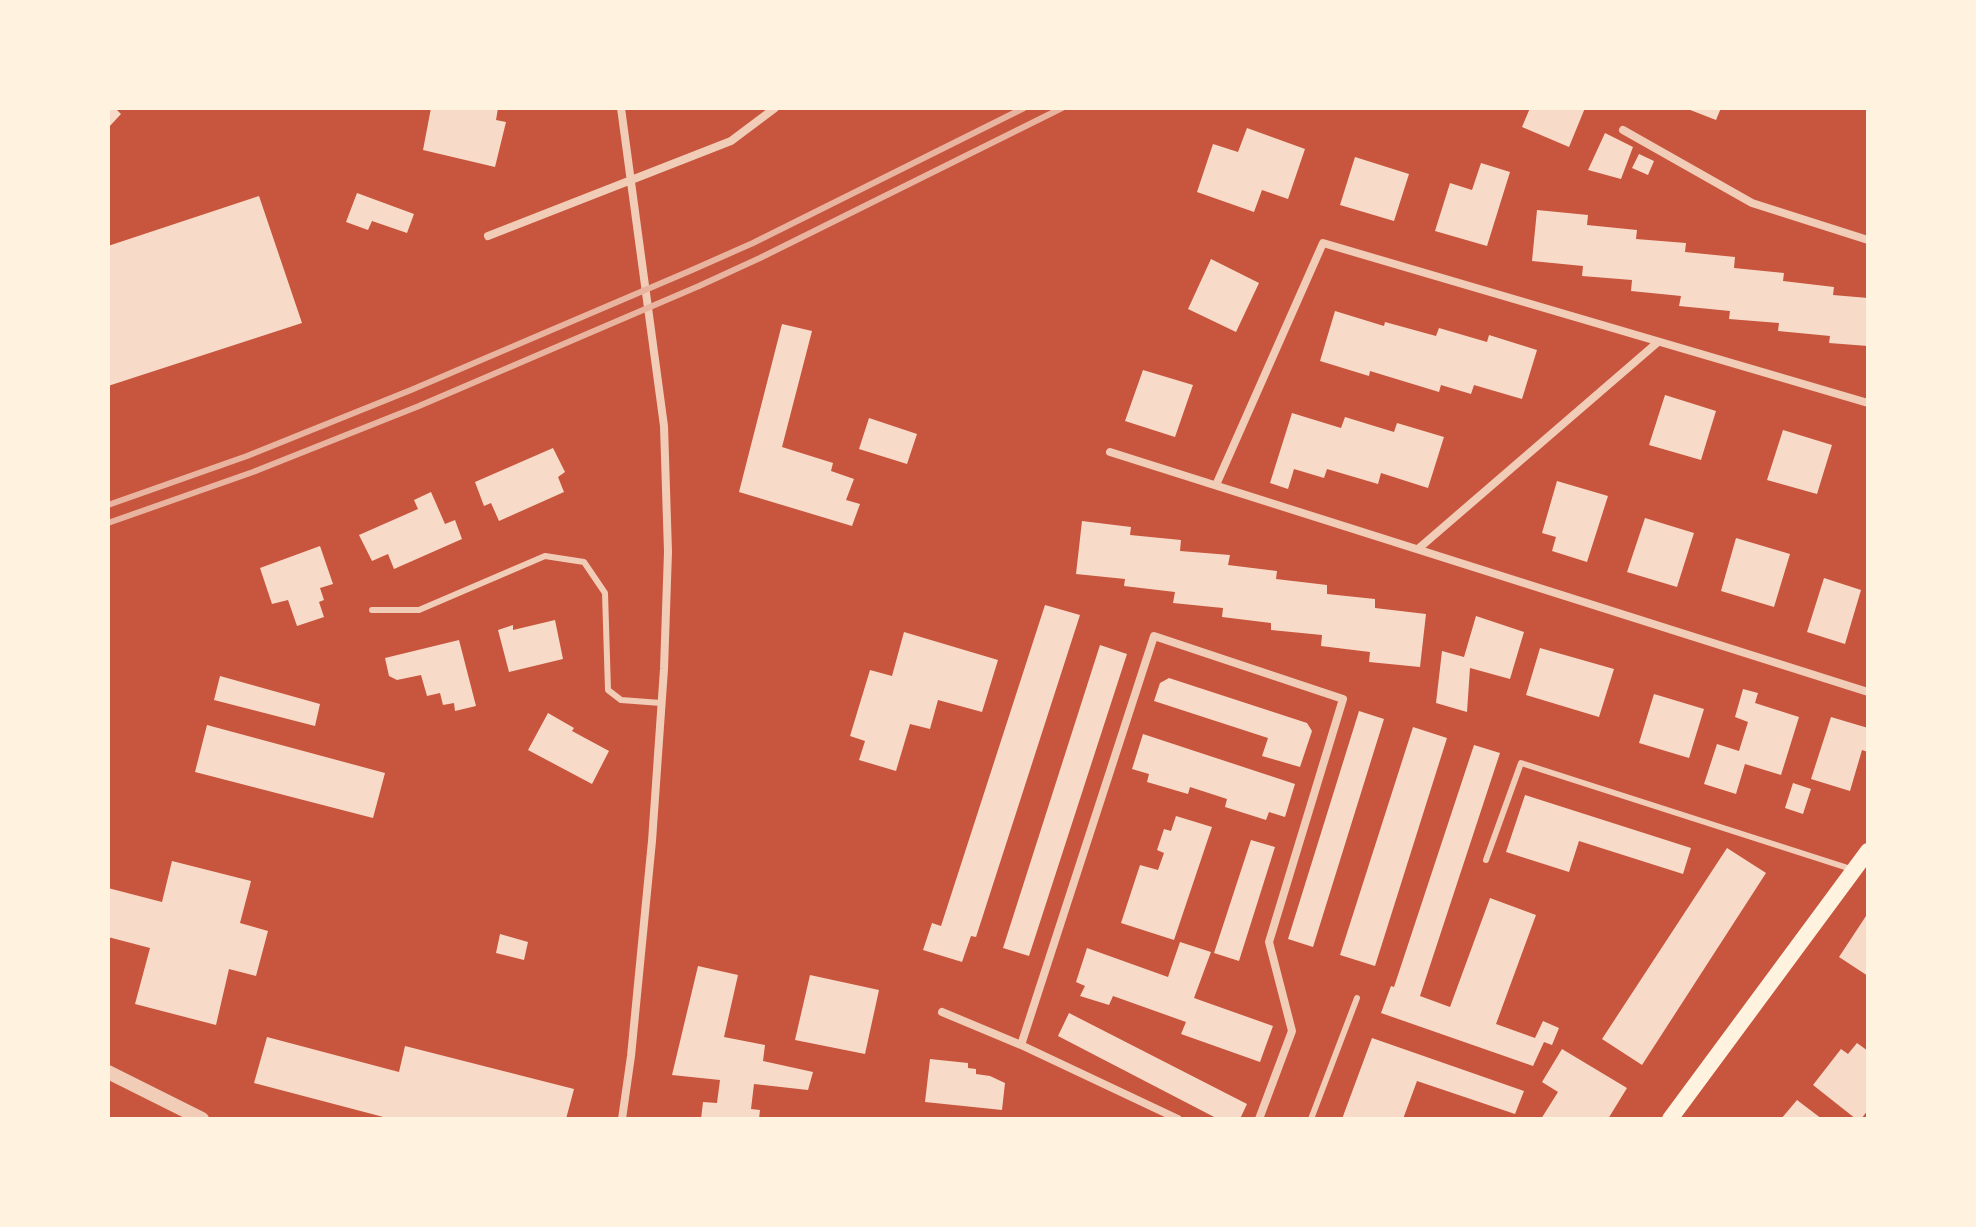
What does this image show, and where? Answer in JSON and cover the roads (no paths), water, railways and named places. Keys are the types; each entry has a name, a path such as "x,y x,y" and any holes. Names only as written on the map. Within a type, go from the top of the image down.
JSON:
{"main road":[{"path":"1670,1119 1868,851"}],"street":[{"path":"621,108 664,426 668,494 661,703 643,940 622,1119"},
{"path":"488,236 731,141 775,108"},
{"path":"1623,130 1752,203 1868,240"},
{"path":"1216,485 1323,243 1868,403"},
{"path":"1418,549 1658,342"},
{"path":"1110,452 1868,692"},
{"path":"1021,1045 1154,636 1343,699 1269,942 1292,1031 1259,1119"},
{"path":"942,1012 1021,1045 1178,1119"},
{"path":"108,1072 202,1119"}],"lane":[{"path":"372,610 419,610 545,556 584,562 605,593 608,690 621,700 661,703"},
{"path":"1486,860 1521,763 1854,870"},
{"path":"1311,1119 1357,998"}],"railway":[{"path":"108,505 247,456 692,270 753,243 1024,108"},
{"path":"108,523 253,472 419,406 699,286 1062,108"}]}
